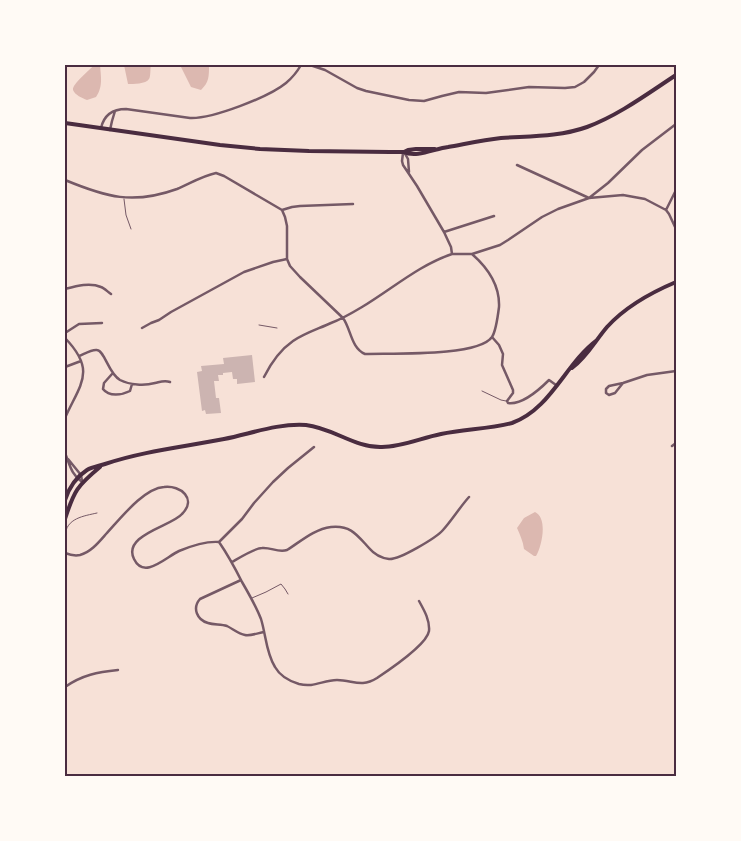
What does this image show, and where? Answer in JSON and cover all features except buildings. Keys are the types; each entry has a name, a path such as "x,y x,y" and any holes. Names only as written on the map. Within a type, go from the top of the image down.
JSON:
{"main road":[{"path":"65,124 220,145 280,150 404,152 407,154 417,154 489,140 552,135 577,130 616,113 676,76"},
{"path":"65,500 69,490 79,477 92,468 150,451 208,442 277,427 306,425 320,428 371,447 394,447 447,432 503,425 517,421 536,410 569,370 592,348 596,340 626,308 676,282"},
{"path":"65,519 73,497 82,482 101,466"}],"street":[{"path":"101,128 109,113 115,110 126,109 190,118 206,117 274,91 292,78 300,65"},
{"path":"310,65 331,73 366,91 409,100 424,101 459,92 486,93 529,87 575,87 584,82 599,65"},
{"path":"110,130 115,110"},
{"path":"589,198 608,183 642,150 676,124"},
{"path":"404,152 408,159 409,174"},
{"path":"404,152 403,165 444,232 452,247 452,254"},
{"path":"517,165 589,198"},
{"path":"65,180 98,193 124,198 162,194 216,173 224,176 282,210 287,226 286,259 290,266 343,318 358,350 365,354 450,352 470,348 492,337 498,309 498,292 487,269 472,254"},
{"path":"666,210 676,190"},
{"path":"264,377 275,359 294,341 343,318 430,263 452,254 472,254 500,245 542,217 558,209 589,198 623,195 638,197 666,210 676,229"},
{"path":"282,210 300,206 353,204"},
{"path":"444,232 494,216"},
{"path":"671,219 676,218"},
{"path":"142,328 244,272 286,259"},
{"path":"65,289 88,285 101,287 111,294"},
{"path":"65,333 79,324 102,323"},
{"path":"492,337 499,345 503,354 502,365 513,390 513,394 507,401 508,403 520,401 535,392 549,380 556,385"},
{"path":"65,338 79,356 83,370 80,388 65,418"},
{"path":"79,356 90,351 100,350 112,374 122,381 132,384 145,385 160,381 170,382"},
{"path":"65,367 81,361"},
{"path":"623,383 615,393 610,395 606,393 606,389 609,386 648,375 676,371"},
{"path":"112,374 104,383 103,389 106,393 127,393 130,391 132,384"},
{"path":"672,446 676,443"},
{"path":"219,542 239,523 273,482 314,447"},
{"path":"65,453 82,482"},
{"path":"65,553 79,555 89,551 119,519 148,493 159,487 172,486 178,488 188,499 186,509 178,518 138,540 133,549 132,555 134,560 145,568 151,567 184,549 212,541 219,542 252,598 261,620 272,663 280,674 290,681 305,685 319,685 337,680 358,684 372,682 424,641 429,631 425,611 419,601"},
{"path":"232,562 258,548 268,548 282,552 316,532 334,527 349,529 375,553 389,559 395,559 442,531 469,497"},
{"path":"241,580 200,599 197,603 196,613 199,618 208,623 228,627 243,635 247,636 264,632"},
{"path":"65,687 78,679 95,673 118,670"}],"lane":[{"path":"124,198 126,215 131,229"},
{"path":"259,325 277,328"},
{"path":"482,391 507,401"},
{"path":"65,553 67,548 65,534 70,522 97,512"},
{"path":"252,598 281,584 288,594"}],"shaded area":[{"path":"94,65 100,65 101,86 96,97 87,100 75,93 73,87"},
{"path":"124,65 151,65 149,79 142,83 128,84"},
{"path":"180,65 209,65 208,79 201,90 191,87"},
{"path":"535,512 541,520 543,532 538,551 536,556 534,556 524,549 517,528 524,518"}]}
